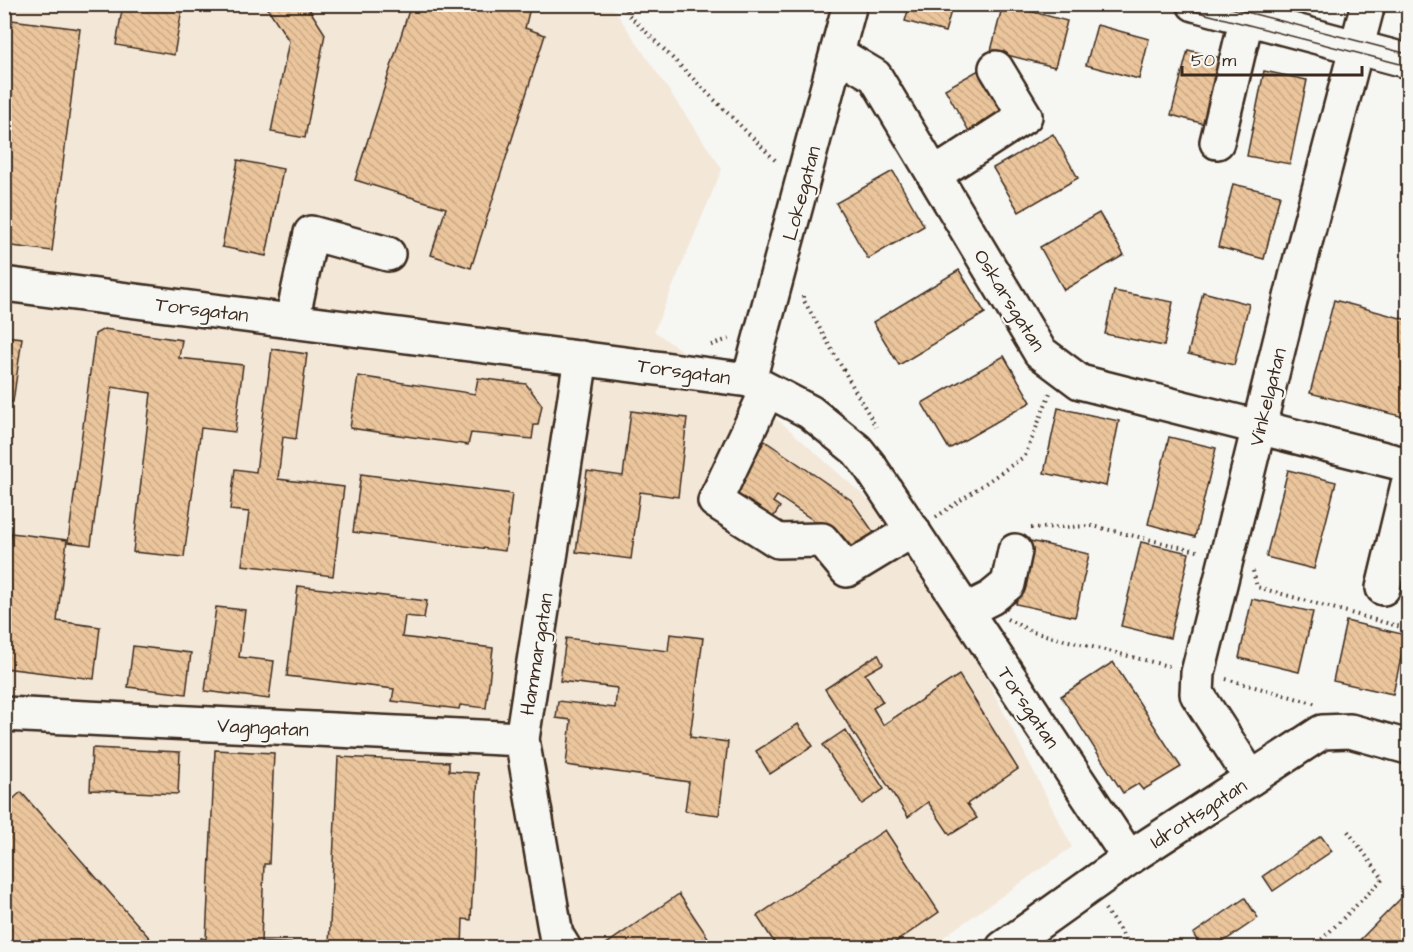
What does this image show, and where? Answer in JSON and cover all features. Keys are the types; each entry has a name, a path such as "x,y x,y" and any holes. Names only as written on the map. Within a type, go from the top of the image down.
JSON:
{"street":[{"name":"Lokegatan","path":"850,4 758,386 715,501 778,541 822,540 847,570 924,524"},
{"path":"1194,4 1252,9 1362,28 1408,44"},
{"path":"1217,142 1252,9"},
{"path":"1362,28 1408,60"},
{"name":"Vinkelgatan","path":"1251,778 1197,694 1198,673 1212,610 1261,428 1297,273 1362,28"},
{"name":"Oskarsgatan","path":"838,54 875,76 1040,352 1080,382 1408,465"},
{"path":"934,175 1025,116 996,68"},
{"path":"292,320 311,233 387,254"},
{"name":"Torsgatan","path":"4,284 581,358 758,386 810,412 856,450 924,524 965,611 1129,858"},
{"name":"Hammargatan","path":"564,948 556,935 522,740 581,358"},
{"path":"1383,588 1408,484"},
{"path":"965,611 991,598 1008,584 1015,551"},
{"name":"Vagngatan","path":"4,714 522,740"},
{"name":"Idrottsgatan","path":"1003,948 1129,858 1322,732 1350,731 1408,747"}],"path":[{"path":"625,4 629,15 782,167 785,157"},
{"path":"701,344 713,345 735,337"},
{"path":"924,524 1025,456 1059,366"},
{"path":"1313,948 1383,879 1347,830"},
{"path":"1089,886 1132,948"}],"shaded area":[{"path":"5,5 611,5 722,169 654,331 783,424 873,504 924,584 945,604 963,632 1072,847 929,947 5,948"}],"building":[{"path":"123,4 183,4 174,55 116,45"},
{"path":"265,4 306,4 325,34 305,138 271,132 289,41"},
{"path":"411,4 531,4 525,28 545,35 471,268 431,255 446,208 355,180"},
{"path":"910,4 953,4 945,32 905,21"},
{"path":"1003,4 1067,21 1055,67 991,51"},
{"path":"4,19 80,29 52,251 4,245"},
{"path":"1097,25 1149,39 1139,79 1086,65"},
{"path":"1188,50 1233,61 1216,127 1171,115"},
{"path":"986,66 1014,115 973,138 945,89"},
{"path":"1264,71 1307,80 1290,164 1247,156"},
{"path":"1053,134 1078,178 1019,212 993,168"},
{"path":"238,160 283,169 266,256 222,247"},
{"path":"893,171 924,226 868,259 836,203"},
{"path":"1233,184 1280,195 1264,259 1218,247"},
{"path":"1099,213 1124,255 1064,290 1040,247"},
{"path":"959,270 985,313 899,365 873,322"},
{"path":"1114,291 1173,302 1164,346 1105,334"},
{"path":"1203,292 1249,304 1234,365 1188,354"},
{"path":"1334,300 1408,320 1408,418 1310,393"},
{"path":"104,329 182,340 179,358 243,365 235,432 201,428 184,557 133,552 151,393 112,387 91,545 68,542 95,334"},
{"path":"4,336 22,338 13,402 4,401"},
{"path":"272,349 307,354 296,439 283,437 278,479 344,487 333,576 242,565 249,512 230,510 235,469 256,472"},
{"path":"1004,356 1031,402 949,449 922,403"},
{"path":"358,376 475,394 478,378 526,384 542,405 538,425 534,425 532,439 471,433 468,445 350,428"},
{"path":"1058,408 1119,421 1106,486 1044,473"},
{"path":"631,411 687,418 678,497 640,492 631,559 576,552 587,471 623,476"},
{"path":"1169,437 1216,448 1195,537 1148,524"},
{"path":"765,441 851,500 879,540 849,560 831,532 777,496 773,502 780,507 768,525 727,497"},
{"path":"4,448 11,449 4,503"},
{"path":"1288,470 1336,482 1314,569 1266,557"},
{"path":"361,474 512,494 505,551 353,532"},
{"path":"11,533 67,540 57,621 100,627 94,679 4,668 4,583"},
{"path":"1030,541 1089,554 1075,617 1016,604"},
{"path":"1141,542 1189,553 1170,638 1121,626"},
{"path":"298,586 427,601 424,618 405,616 402,637 493,648 486,708 460,705 459,709 392,701 394,689 287,676"},
{"path":"1252,599 1313,612 1299,672 1239,658"},
{"path":"216,607 245,610 239,657 274,661 269,699 205,691"},
{"path":"1346,621 1406,635 1393,694 1333,681"},
{"path":"670,634 703,638 690,737 728,742 719,815 685,811 689,782 566,765 571,720 556,718 558,701 615,708 617,688 560,681 566,638 668,651"},
{"path":"133,646 191,653 186,694 128,687"},
{"path":"878,654 883,664 865,674 883,702 873,708 883,725 959,675 1018,769 967,804 977,818 950,835 928,802 908,817 825,689"},
{"path":"1113,662 1181,767 1143,790 1138,784 1123,793 1061,696"},
{"path":"798,724 813,746 770,774 756,751"},
{"path":"845,730 884,789 862,804 823,745"},
{"path":"92,748 180,752 178,794 90,790"},
{"path":"215,750 274,753 269,864 264,864 261,942 329,945 338,757 449,762 449,771 478,773 471,920 463,919 462,948 201,948 201,938 206,939"},
{"path":"21,792 153,942 147,948 42,948 35,940 26,948 4,948 4,807"},
{"path":"885,830 939,912 887,948 778,948 757,916"},
{"path":"1321,836 1332,851 1273,891 1263,876"},
{"path":"1408,891 1408,948 1352,948"},
{"path":"679,894 715,948 607,948 605,945"},
{"path":"1245,898 1258,918 1214,948 1202,948 1193,934"}],"tram line":[{"path":"1167,4 1408,66"},
{"path":"1216,4 1408,54"}]}
